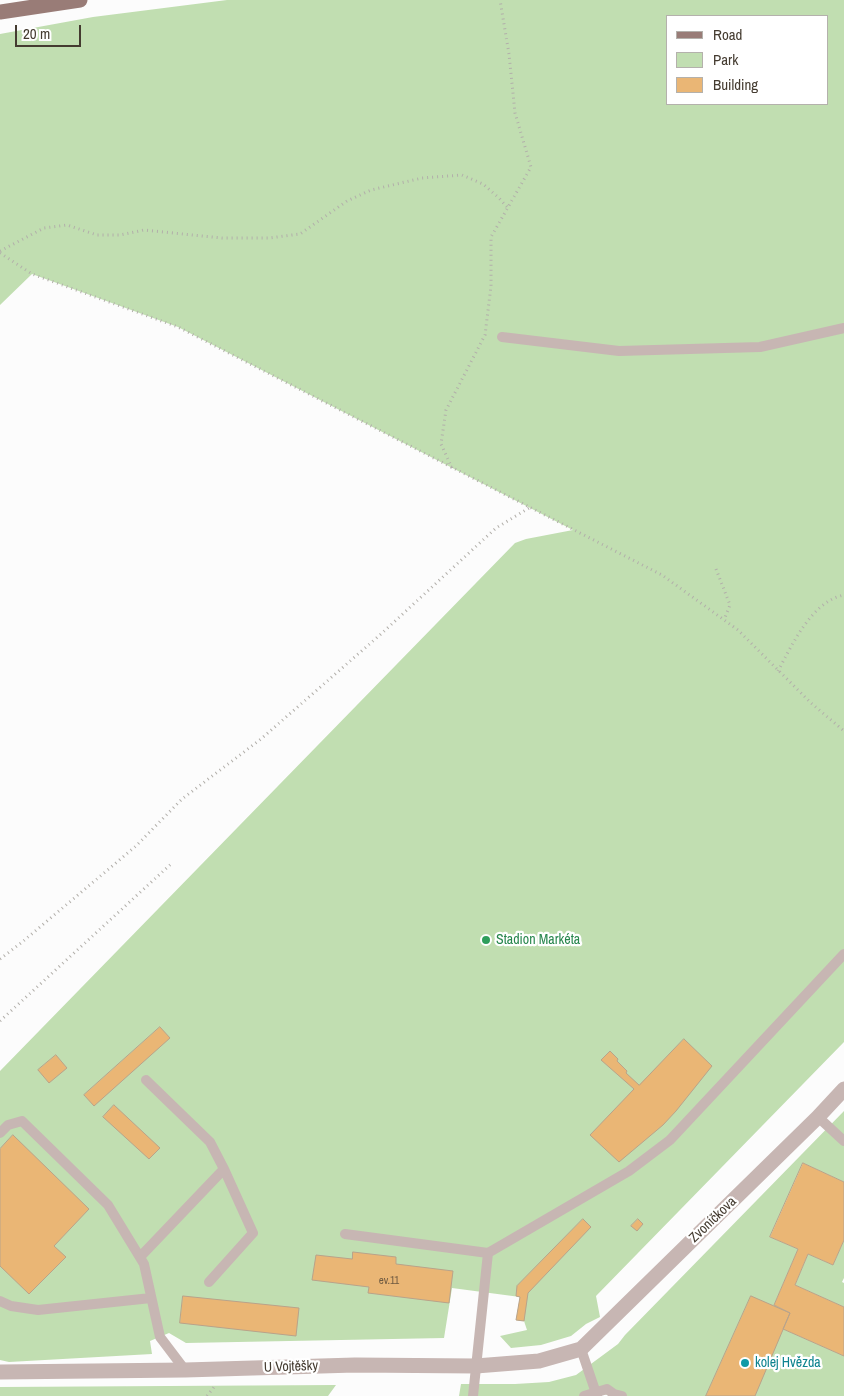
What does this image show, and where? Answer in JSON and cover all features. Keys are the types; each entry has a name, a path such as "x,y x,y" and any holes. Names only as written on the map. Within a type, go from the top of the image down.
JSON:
{"main road":[{"path":"0,12 80,0"}],"street":[{"name":"Zvoníčkova","path":"581,1349 844,1089"},
{"name":"U Vojtěšky","path":"0,1372 185,1370 355,1365 476,1366 539,1361 581,1349"}],"lane":[{"path":"502,337 619,351 760,347 844,328"},
{"path":"345,1234 488,1253 629,1171 670,1140 844,954"},
{"path":"146,1080 210,1142 253,1233 209,1282"},
{"path":"818,1116 844,1141"},
{"path":"0,1133 8,1125 22,1121 108,1204 144,1264 160,1337 185,1370"},
{"path":"140,1257 224,1169"},
{"path":"473,1396 488,1253"},
{"path":"0,1301 12,1306 38,1310 151,1298"},
{"path":"581,1349 596,1394"},
{"path":"584,1396 596,1394 607,1389 614,1394 622,1396"}],"path":[{"path":"452,468 441,444 446,410 485,334 490,286 491,237 531,167 515,113 509,54 500,0"},
{"path":"508,208 483,184 462,175 422,178 371,190 355,197 300,234 269,238 222,238 144,230 120,235 97,235 67,225 44,228 18,240 0,252 32,274 178,327 662,575 738,630 811,703 844,731"},
{"path":"0,958 21,943 136,846 182,799 261,739 381,634 496,528 530,508"},
{"path":"716,569 730,605 724,620"},
{"path":"778,670 799,633 817,610 835,597 844,595"},
{"path":"0,1021 171,864"}],"green space":[{"path":"227,0 844,0 844,1042 596,1296 600,1317 586,1324 571,1336 541,1345 511,1348 500,1336 527,1330 524,1321 516,1320 520,1297 452,1288 444,1338 186,1343 169,1333 150,1341 152,1354 9,1362 0,1360 0,1071 515,543 573,530 178,327 32,274 0,305 0,34 93,17"},
{"path":"844,1111 844,1182 803,1163 770,1237 798,1249 774,1305 790,1313 783,1329 844,1356 844,1396 622,1396 614,1394 584,1396 459,1396 461,1384 549,1382 576,1375 618,1344"},
{"path":"844,1240 844,1278 842,1282 844,1283 844,1307 795,1285 808,1254 833,1265"},
{"path":"336,1385 328,1396 0,1396 0,1387"}],"building":[{"path":"160,1027 170,1038 94,1106 84,1095"},
{"path":"684,1039 712,1066 663,1125 619,1162 590,1135 634,1089 601,1060 610,1051 627,1071 626,1073 639,1085"},
{"path":"56,1055 67,1068 49,1083 38,1070"},
{"path":"114,1105 160,1148 149,1159 103,1117"},
{"path":"13,1135 89,1209 54,1246 66,1257 29,1294 0,1266 0,1149"},
{"path":"803,1163 844,1182 844,1240 833,1265 808,1254 795,1285 844,1307 844,1356 783,1329 790,1313 774,1305 798,1249 770,1237"},
{"path":"583,1219 591,1227 528,1293 524,1321 516,1320 520,1297 516,1296 517,1286"},
{"path":"638,1219 643,1224 637,1231 631,1226"},
{"path":"353,1252 396,1257 396,1264 453,1271 449,1303 368,1293 369,1287 312,1280 316,1255 352,1259"},
{"path":"183,1296 299,1308 296,1336 180,1323"},
{"name":"kolej Hvězda","path":"751,1296 790,1313 755,1396 706,1396"}],"place":[{"name":"Stadion Markéta","path":"486,940"},
{"name":"kolej Hvězda","path":"745,1363"}]}
